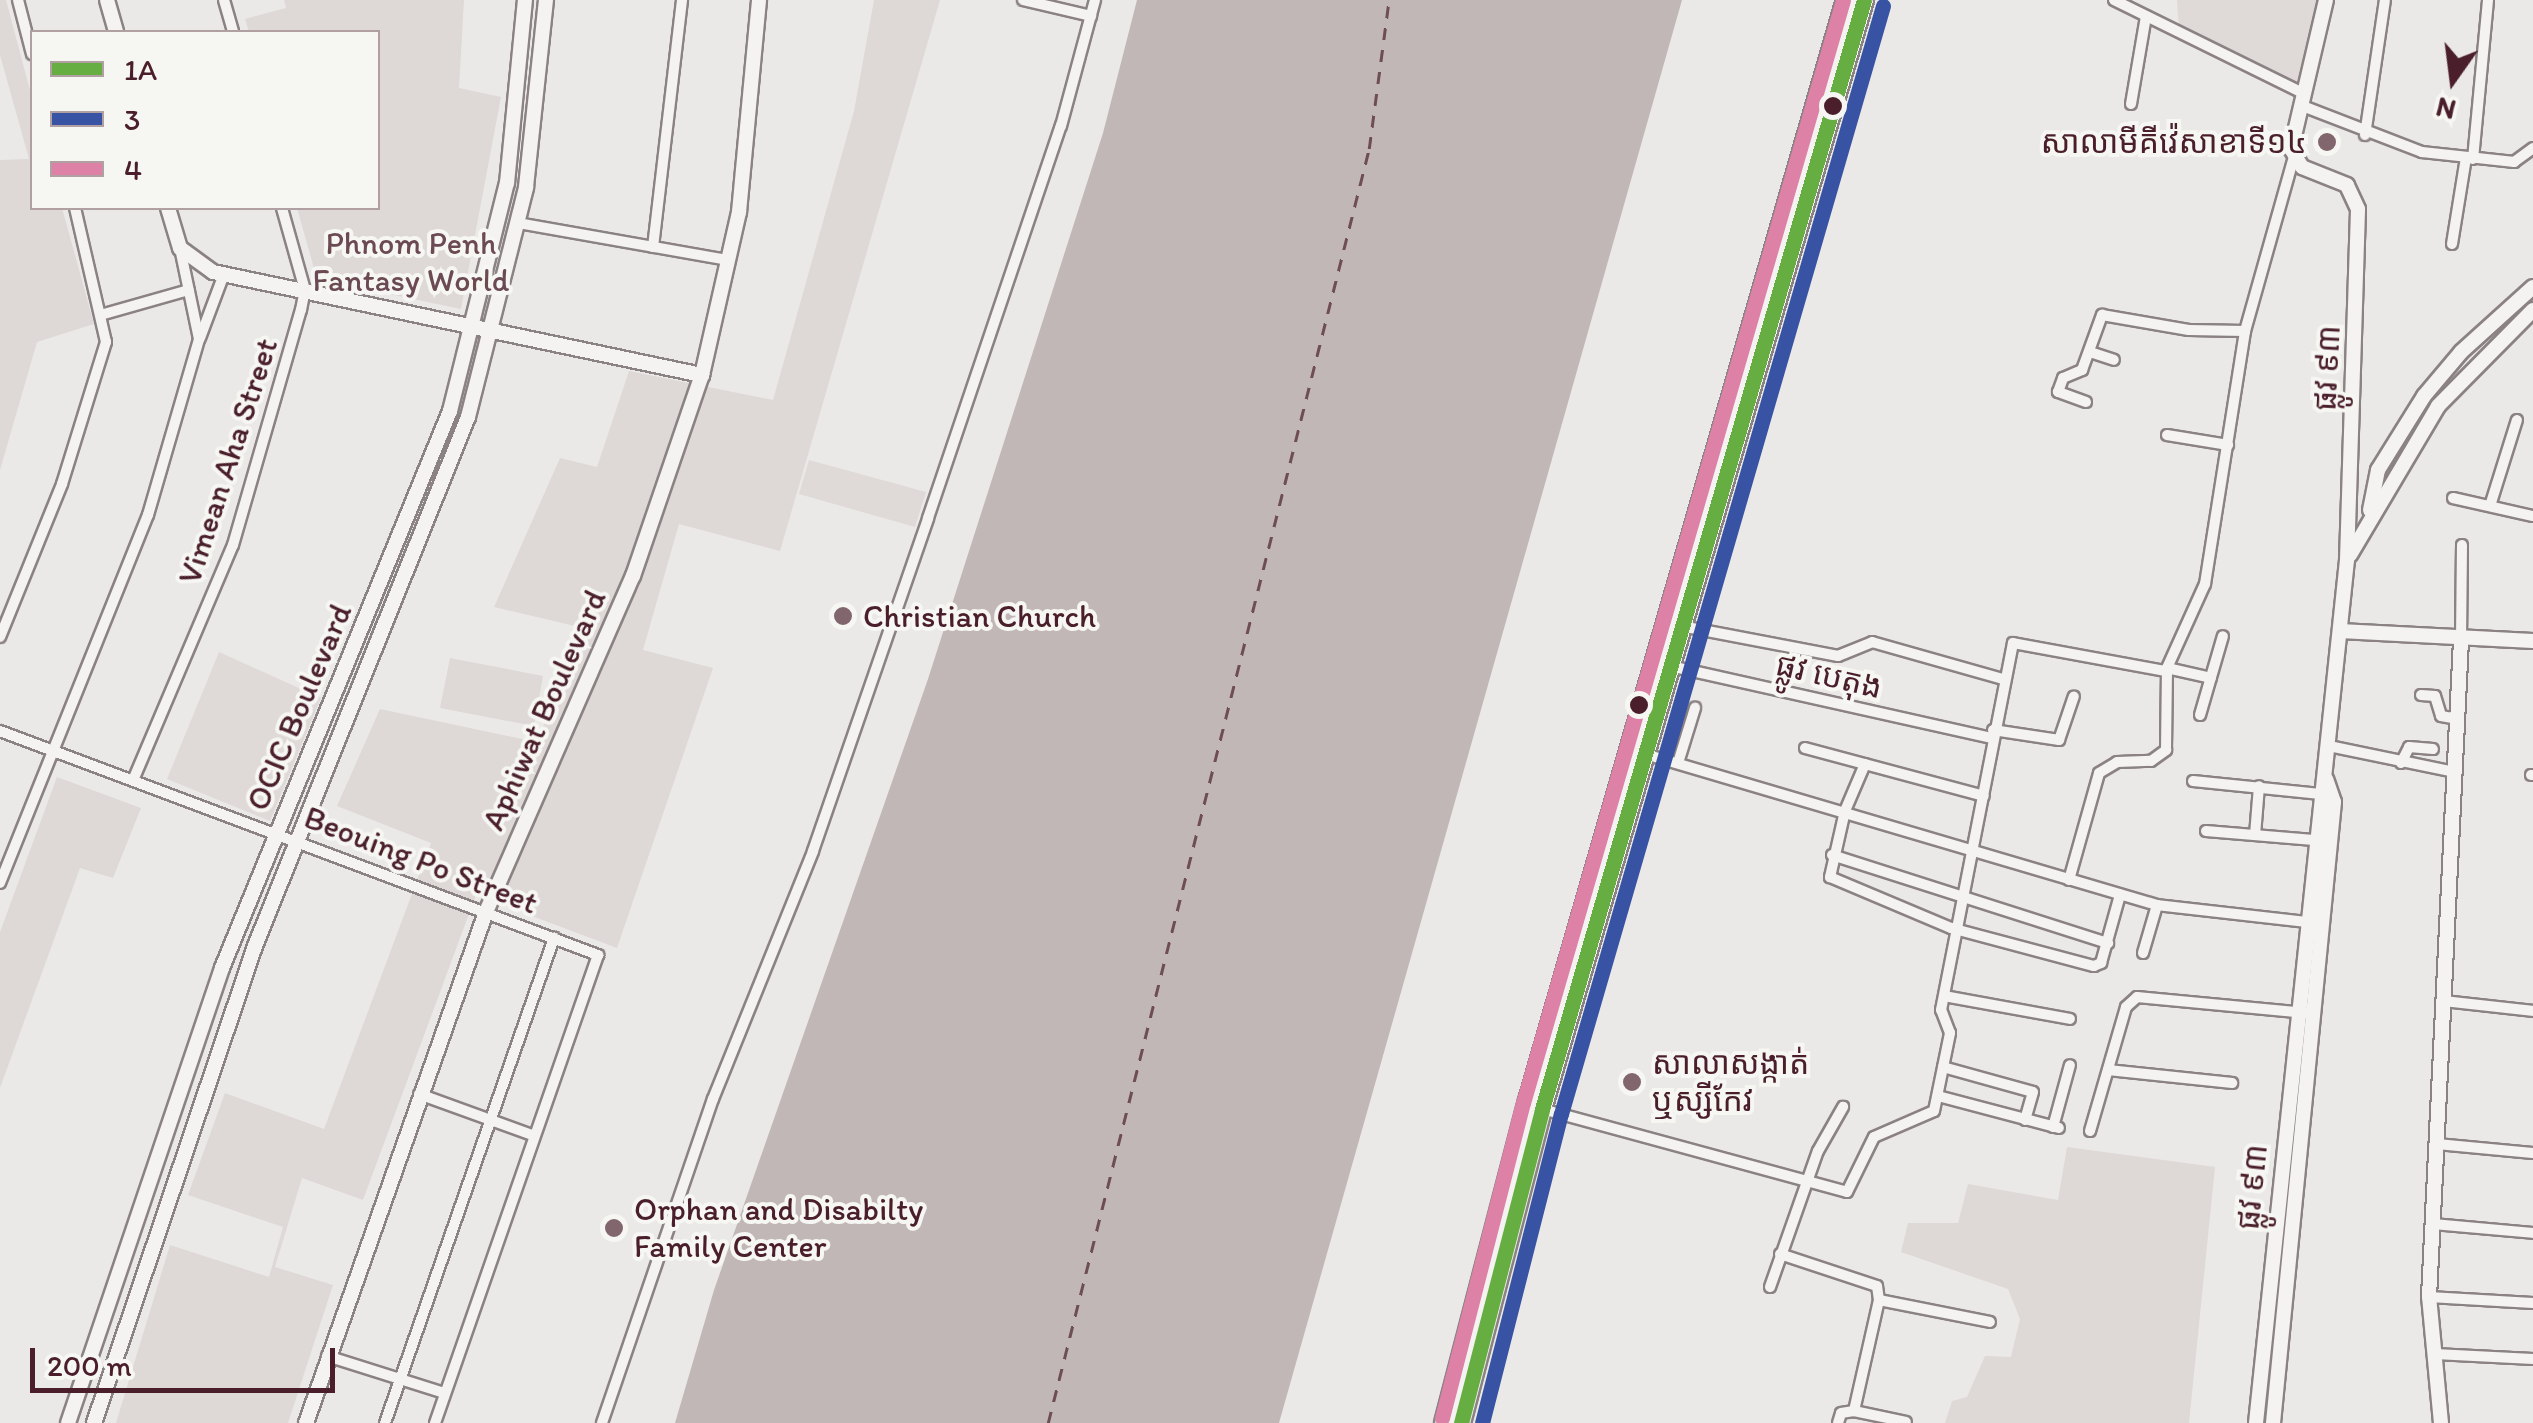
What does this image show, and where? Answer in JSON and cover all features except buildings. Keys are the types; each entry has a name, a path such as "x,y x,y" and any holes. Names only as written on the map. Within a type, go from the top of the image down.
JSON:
{"highway":[{"path":"1444,1423 1498,1209 1664,663 1846,0"},
{"path":"1675,624 1864,0"},
{"path":"1461,1423 1637,751"}],"street":[{"path":"18,0 30,46"},
{"path":"107,0 115,30"},
{"path":"224,0 232,30"},
{"name":"OCIC Boulevard","path":"68,1423 137,1206 274,832 402,540 475,328 512,151 525,0"},
{"name":"OCIC Boulevard","path":"94,1423 159,1215 294,840 453,462 494,332 518,223 546,0"},
{"path":"653,247 682,0"},
{"name":"Aphiwat Boulevard","path":"306,1423 418,1093 486,912 633,576 702,375 728,260 756,72 759,0"},
{"path":"1023,0 1091,16"},
{"path":"602,1423 713,1099 812,851 928,518 1061,126 1095,0"},
{"path":"2114,0 2365,135 2469,159 2528,161 2533,148"},
{"path":"2068,880 2099,773 2116,762 2152,761 2166,750 2166,670 2204,584 2245,332 2293,160 2302,99 2326,0"},
{"path":"2365,135 2385,0"},
{"path":"2452,244 2469,159 2488,0"},
{"path":"2131,104 2146,16"},
{"name":"ផ្លូវ ៩៣","path":"2256,1423 2314,840 2329,746 2347,560 2345,503 2358,344 2358,209 2347,185 2293,160"},
{"path":"0,636 62,484 106,342 104,314 76,210"},
{"path":"169,210 200,339"},
{"path":"283,210 305,290"},
{"path":"518,223 728,260"},
{"path":"180,248 200,268 224,274 702,375"},
{"path":"0,883 148,515 200,339 224,274"},
{"path":"2370,510 2378,470 2424,396 2461,352 2533,287"},
{"path":"104,314 188,290"},
{"name":"Vimean Aha Street","path":"134,778 234,545 305,290"},
{"path":"2347,560 2370,510 2438,406 2533,310"},
{"path":"2086,402 2058,392 2063,378 2082,370 2102,314 2189,330 2245,332"},
{"path":"2090,352 2114,360"},
{"path":"2490,506 2518,420"},
{"path":"2167,435 2228,444"},
{"path":"2453,498 2533,516"},
{"path":"2345,503 2370,510"},
{"path":"2441,1423 2429,1297 2458,719 2462,546"},
{"path":"1675,624 1838,656 1872,642 2003,679"},
{"path":"2340,632 2533,641"},
{"path":"2200,715 2224,636"},
{"path":"1542,1109 1847,1192 1874,1136 1933,1113 1950,1033 1941,1015 1944,996 1984,796 1992,734 2013,643 2211,678"},
{"name":"ផ្លូវ បេតុង","path":"1664,663 1992,734 2062,738 2074,696"},
{"path":"2421,695 2435,696 2441,716 2458,719"},
{"path":"1678,763 1695,708"},
{"name":"Beouing Po Street","path":"0,732 134,778 598,954 532,1134"},
{"path":"2329,746 2455,772"},
{"path":"2401,763 2409,747 2433,749"},
{"path":"1805,748 1984,796"},
{"path":"1637,751 2120,895 2157,904 2322,924"},
{"path":"1865,764 1845,811 1832,855 1830,878 1958,930 2094,966 2108,943 2120,895"},
{"path":"2193,781 2323,787"},
{"path":"2256,835 2259,786"},
{"name":"ផ្លូវ ៩៣","path":"2273,1423 2334,802 2323,787"},
{"path":"2206,831 2314,840"},
{"path":"1832,855 1964,902 2108,943"},
{"path":"2143,953 2157,904"},
{"path":"385,1423 486,1118 554,938"},
{"path":"1944,996 2070,1018"},
{"path":"2090,1131 2126,1007 2138,997 2314,1014"},
{"path":"2444,1001 2533,1011"},
{"path":"1938,1096 2056,1128 2070,1064"},
{"path":"1944,1067 2033,1092 2025,1120"},
{"path":"2108,1070 2232,1084"},
{"path":"418,1093 532,1134 435,1423"},
{"path":"1770,1287 1807,1181 1843,1107"},
{"path":"2437,1144 2533,1153"},
{"path":"2433,1224 2533,1233"},
{"path":"1780,1254 1877,1286 1879,1300 1854,1411"},
{"path":"2429,1297 2533,1303"},
{"path":"1879,1300 1990,1322"},
{"path":"2434,1354 2533,1359"},
{"path":"326,1356 444,1393"},
{"path":"1838,1423 1841,1413 1854,1411 1906,1422"}],"shaded area":[{"path":"1137,0 1682,0 1279,1423 675,1423 714,1290 928,679 1103,133"},
{"path":"2177,0 2318,0 2297,85 2288,86 2179,31"},
{"path":"809,460 926,492 915,527 799,494"},
{"path":"219,652 321,698 270,821 167,779"}],"green space":[{"path":"0,0 6,0 30,90 30,210 63,210 94,324 37,342 0,470 0,160 29,159 0,55"},
{"name":"Phnom Penh Fantasy World","path":"284,0 464,0 459,88 501,97 461,309 317,279 298,210 380,210 380,30 248,30 245,19 286,8"},
{"path":"874,0 940,0 780,551 679,524 643,650 713,668 617,948 476,895 363,1200 302,1178 275,1267 333,1285 288,1423 116,1423 170,1245 269,1277 283,1227 188,1195 225,1093 324,1129 431,843 337,806 380,709 536,742 588,629 494,607 560,458 597,467 629,371 773,400 854,111"},
{"path":"450,658 543,676 534,726 440,708"},
{"path":"57,777 141,808 113,878 80,868 0,1088 0,932"},
{"path":"2067,1147 2215,1167 2189,1423 1945,1423 1952,1401 1967,1397 1985,1356 2011,1357 2020,1319 2008,1289 1901,1252 1908,1223 1958,1223 1968,1184 2058,1200"}],"ferry route":[{"path":"1048,1423 1369,149 1389,0"}],"transit line":[{"name":"4","path":"1442,1418 1523,1103 1843,0"},
{"name":"1A","path":"1461,1423 1542,1109 1864,0"},
{"name":"3","path":"1482,1423 1561,1114 1883,6"}],"place":[{"name":"សាលាមីគីវ៉េសាខាទី១៤","path":"2327,142"},
{"name":"Christian Church","path":"843,616"},
{"name":"សាលាសង្កាត់ ឬស្សីកែវ","path":"1632,1082"},
{"name":"Orphan and Disabilty Family Center","path":"614,1228"}]}
